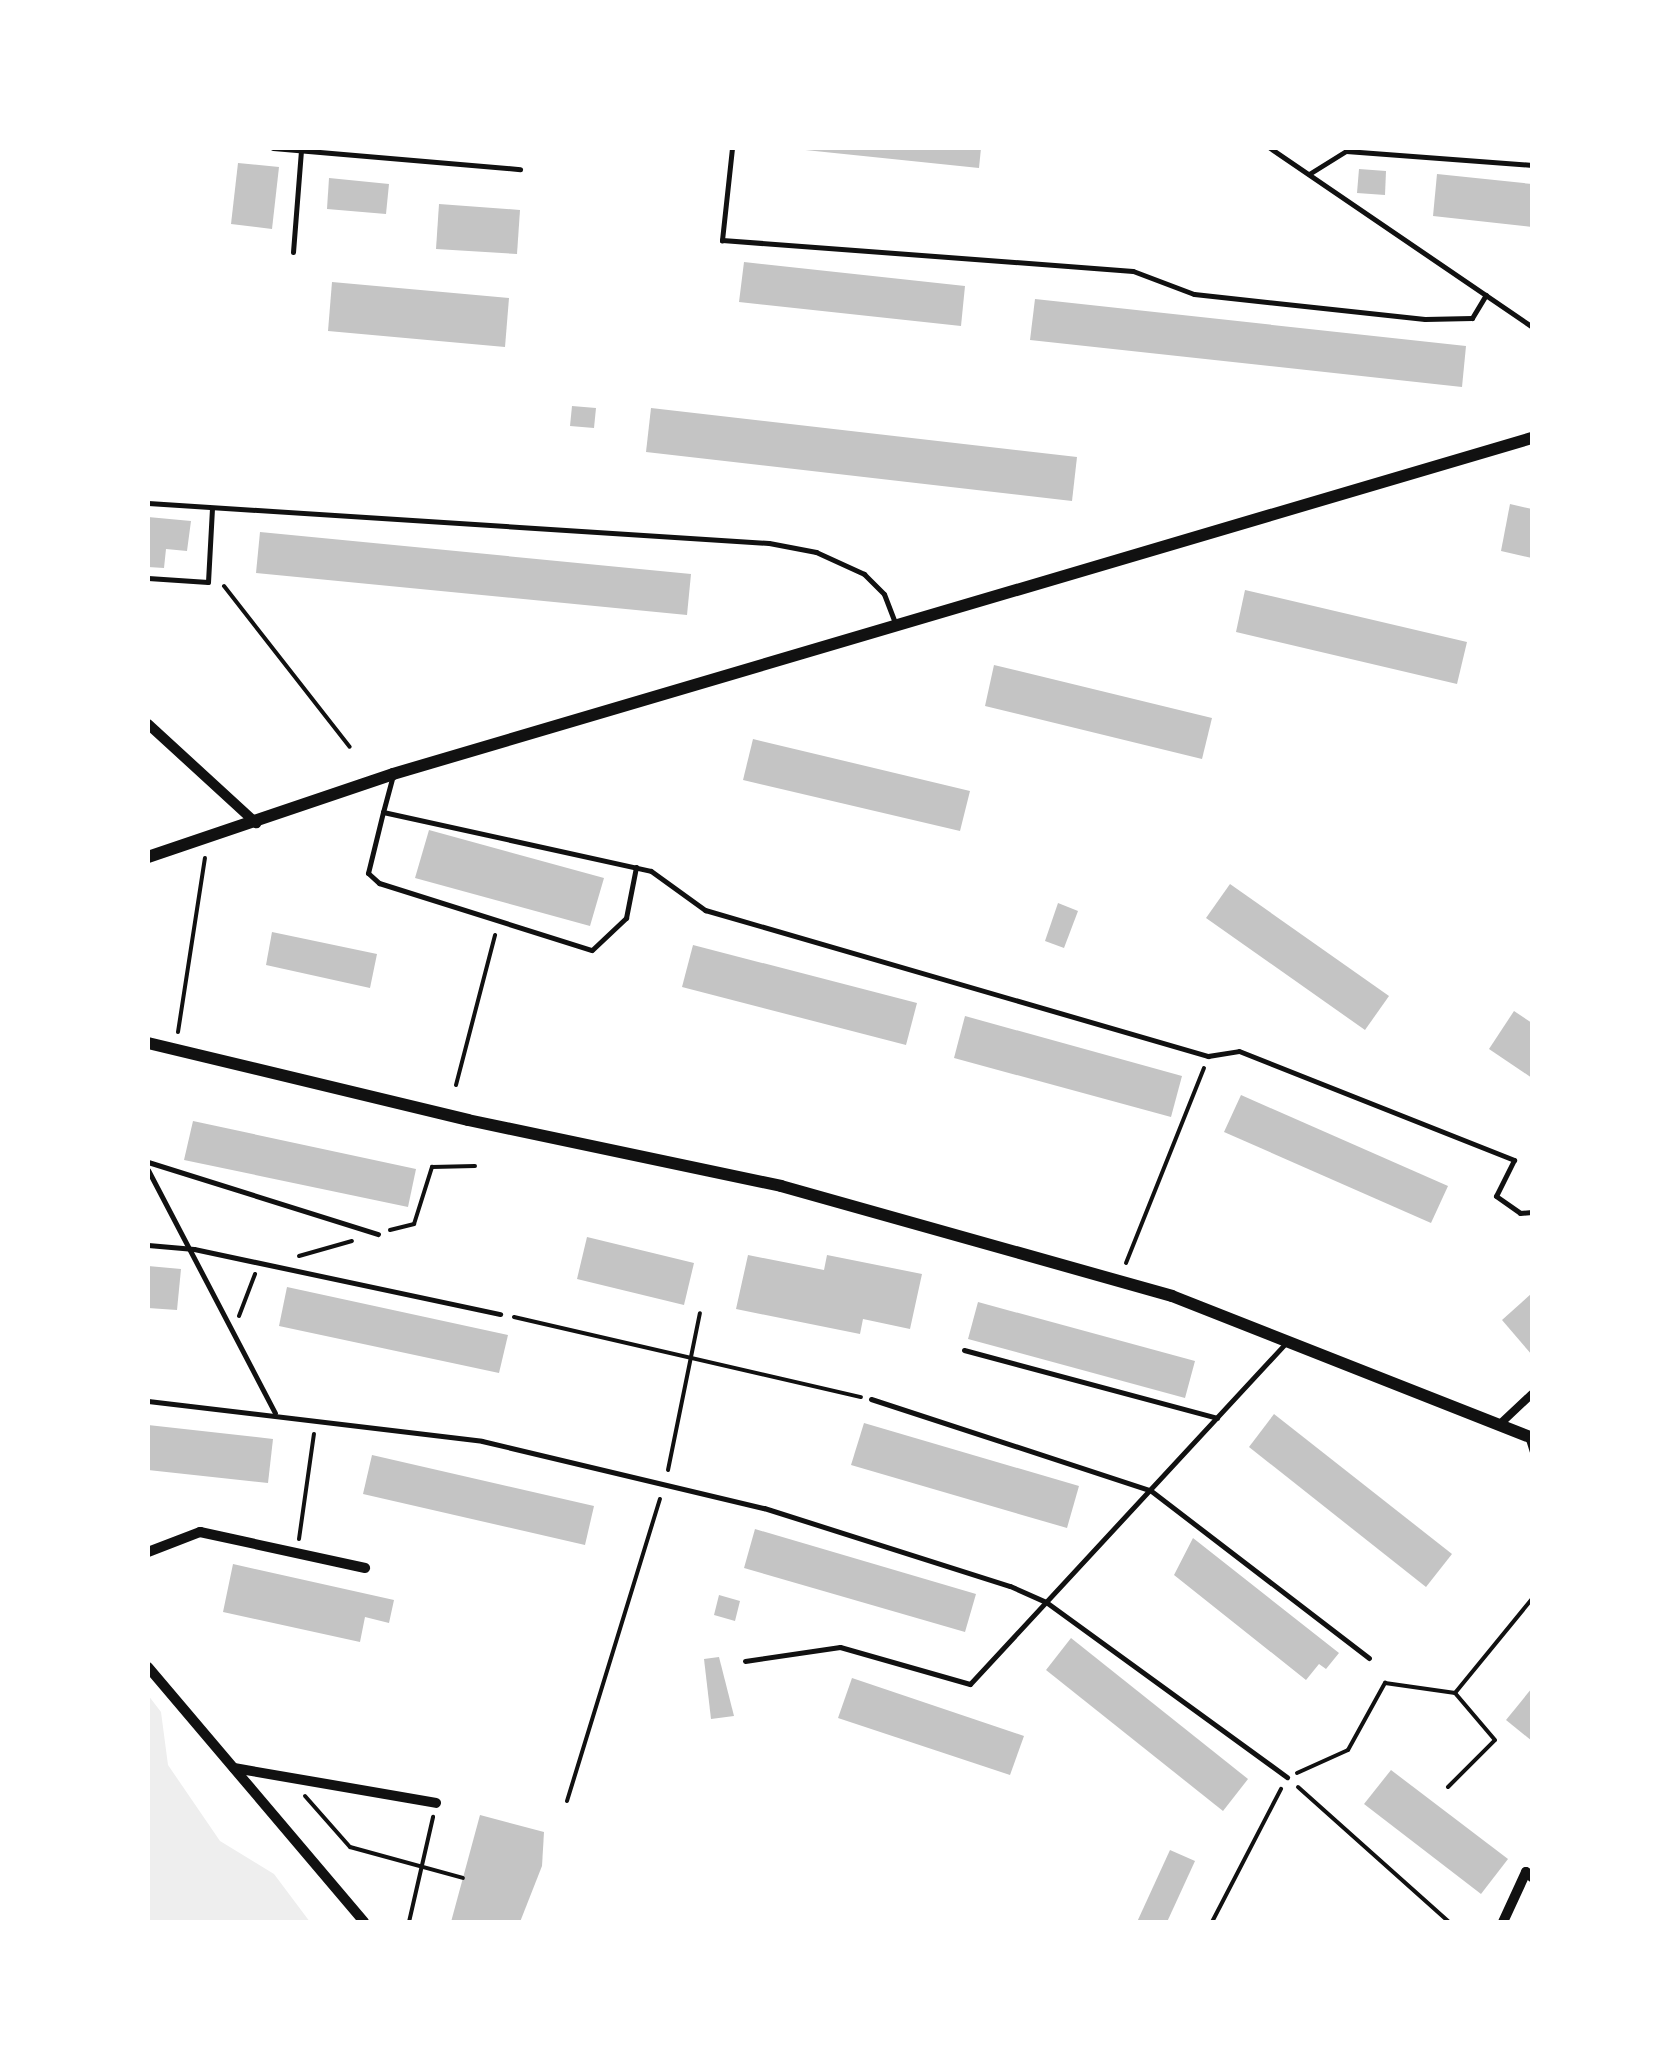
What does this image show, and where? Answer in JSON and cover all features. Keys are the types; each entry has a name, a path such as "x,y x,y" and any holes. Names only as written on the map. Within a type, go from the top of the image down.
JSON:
{"street":[{"path":"148,857 256,824 393,774 898,630 1532,438"},
{"path":"148,724 256,824"},
{"path":"148,1043 468,1120 781,1186 1118,1282 1290,1340 1530,1437"},
{"path":"1500,1424 1532,1394"},
{"path":"148,1552 200,1532 365,1568"},
{"path":"148,1667 364,1922"},
{"path":"233,1768 436,1803"},
{"path":"1503,1922 1526,1872 1532,1876"}],"lane":[{"path":"272,148 520,169"},
{"path":"732,148 722,240 1133,271 1194,294 1425,320 1472,318 1486,295"},
{"path":"1270,148 1532,327"},
{"path":"293,252 301,150"},
{"path":"1309,174 1346,152 1532,165"},
{"path":"148,503 769,543 816,552 864,574 884,594 898,630"},
{"path":"148,578 208,582 212,508"},
{"path":"393,774 368,873 379,883 592,950 626,918 636,867"},
{"path":"383,812 651,870 705,910 1208,1056 1239,1051 1514,1160 1496,1196 1520,1213 1532,1212"},
{"path":"148,1162 378,1234"},
{"path":"148,1170 194,1249 275,1413"},
{"path":"148,1245 194,1249 500,1314"},
{"path":"745,1662 840,1647 970,1684 1290,1340"},
{"path":"964,1350 1217,1418"},
{"path":"871,1399 1150,1490 1369,1658"},
{"path":"148,1401 275,1413 482,1441 764,1508 1046,1602 1287,1778"},
{"path":"1530,1437 1532,1452"},
{"path":"148,1683 163,1685"}],"path":[{"path":"224,586 350,747"},
{"path":"175,1049 208,839"},
{"path":"456,1085 498,921"},
{"path":"1118,1282 1208,1056"},
{"path":"568,1801 665,1485 700,1313"},
{"path":"500,1314 871,1399"},
{"path":"297,1553 316,1418"},
{"path":"1454,1693 1532,1599"},
{"path":"1212,1922 1287,1778 1348,1750 1385,1683 1454,1693 1495,1740 1448,1788"},
{"path":"289,1777 350,1846 463,1878"},
{"path":"1287,1778 1448,1922"},
{"path":"410,1922 436,1803"}],"shaded area":[{"path":"148,1695 161,1712 168,1765 220,1841 274,1874 310,1922 148,1922"}],"building":[{"path":"786,148 981,148 979,168"},
{"path":"238,163 279,167 272,229 231,224"},
{"path":"1359,169 1386,171 1385,195 1357,193"},
{"path":"1437,174 1532,184 1532,227 1433,216"},
{"path":"329,178 389,184 386,214 327,209"},
{"path":"439,204 520,210 517,254 436,249"},
{"path":"744,262 965,286 961,326 739,302"},
{"path":"332,282 509,298 505,347 328,331"},
{"path":"1035,299 1466,346 1462,387 1030,340"},
{"path":"572,406 596,408 594,428 570,426"},
{"path":"651,408 1077,457 1072,501 646,452"},
{"path":"1510,504 1532,509 1532,558 1501,551"},
{"path":"148,517 191,521 187,551 166,549 164,568 148,567"},
{"path":"260,532 691,574 687,615 256,573"},
{"path":"1245,590 1467,642 1457,684 1236,632"},
{"path":"994,665 1212,718 1202,759 985,706"},
{"path":"753,739 970,791 960,831 743,780"},
{"path":"429,830 604,878 590,926 415,878"},
{"path":"1230,884 1389,996 1365,1030 1206,918"},
{"path":"1058,903 1078,911 1064,948 1045,941"},
{"path":"272,932 377,954 370,988 266,965"},
{"path":"693,945 917,1003 906,1045 682,987"},
{"path":"1514,1011 1532,1023 1532,1078 1489,1049"},
{"path":"965,1016 1182,1076 1171,1117 954,1058"},
{"path":"1241,1095 1448,1186 1431,1223 1224,1132"},
{"path":"193,1121 416,1169 408,1207 184,1160"},
{"path":"587,1237 694,1263 684,1305 577,1279"},
{"path":"748,1255 824,1270 827,1255 922,1274 910,1329 863,1319 860,1334 736,1309"},
{"path":"148,1266 181,1269 177,1310 148,1308"},
{"path":"287,1287 508,1335 499,1373 279,1326"},
{"path":"1532,1293 1532,1355 1502,1320"},
{"path":"978,1302 1195,1361 1185,1398 968,1339"},
{"path":"1274,1414 1452,1554 1426,1587 1249,1447"},
{"path":"864,1423 1079,1486 1067,1528 851,1465"},
{"path":"148,1425 273,1439 268,1483 148,1470"},
{"path":"372,1455 594,1506 585,1545 363,1494"},
{"path":"755,1529 976,1594 965,1632 744,1568"},
{"path":"1193,1538 1339,1653 1326,1669 1319,1664 1306,1680 1174,1575"},
{"path":"233,1564 394,1600 389,1623 365,1617 360,1642 223,1612"},
{"path":"719,1595 740,1601 735,1621 714,1615"},
{"path":"1071,1638 1248,1779 1223,1811 1046,1670"},
{"path":"719,1657 734,1716 711,1719 704,1659"},
{"path":"852,1678 1024,1736 1010,1775 838,1718"},
{"path":"1532,1688 1532,1741 1506,1720"},
{"path":"1391,1770 1508,1859 1481,1894 1364,1804"},
{"path":"480,1815 544,1832 542,1866 520,1922 451,1922"},
{"path":"1170,1850 1195,1861 1167,1922 1137,1922"}]}
